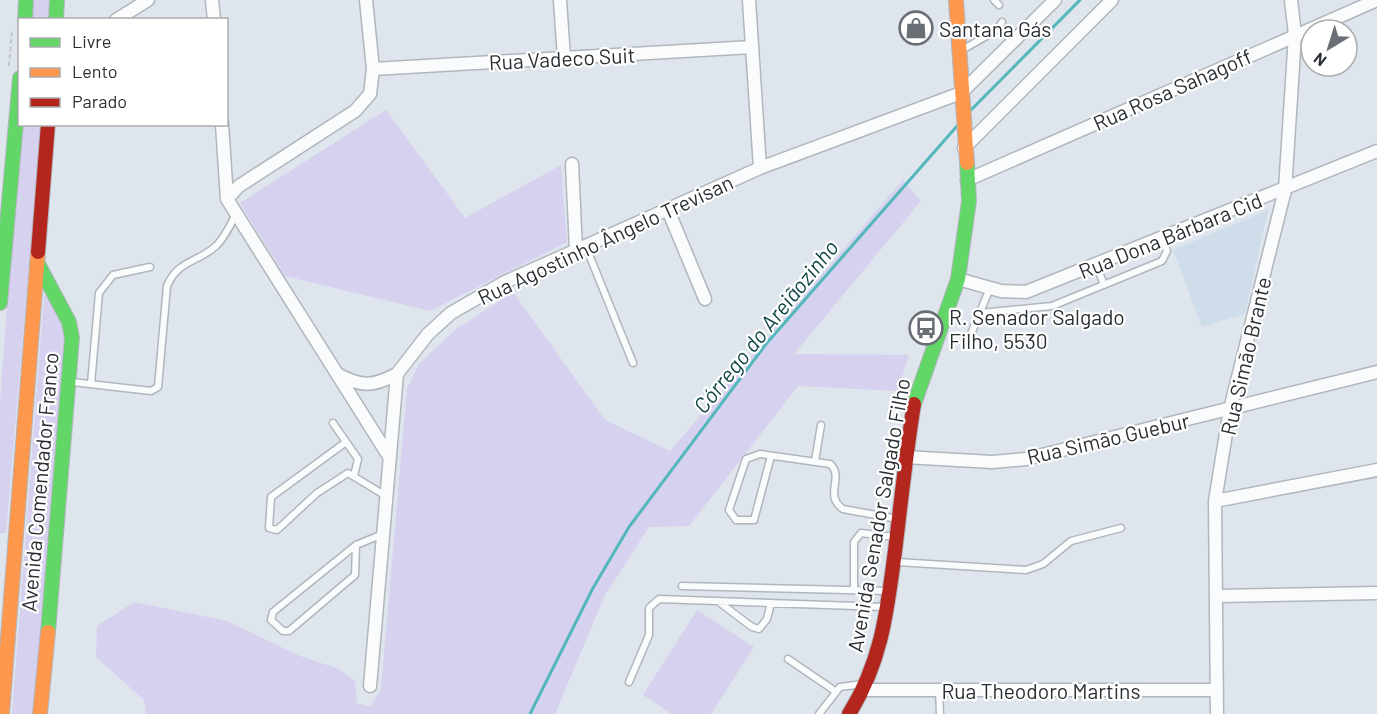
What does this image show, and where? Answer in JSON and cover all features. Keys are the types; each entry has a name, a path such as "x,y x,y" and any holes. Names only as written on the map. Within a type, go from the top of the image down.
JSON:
{"main road":[{"path":"25,18 26,0"},
{"path":"56,18 57,0"},
{"name":"Avenida Senador Salgado Filho","path":"849,714 866,687 880,649 888,607 905,457 921,380 958,279 969,201 956,0"},
{"path":"0,303 18,100"},
{"name":"Avenida Comendador Franco","path":"3,714 48,126"},
{"name":"Avenida Comendador Franco","path":"37,262 69,322 72,338 59,525 40,714"},
{"path":"0,534 12,541 15,551"}],"street":[{"path":"119,18 148,0"},
{"path":"212,0 214,18"},
{"path":"227,199 239,186 355,111 370,94 373,69 366,0"},
{"path":"560,0 564,58"},
{"path":"749,0 760,168"},
{"path":"961,93 1055,0"},
{"path":"964,148 1112,0"},
{"name":"Rua Simão Brante","path":"1217,714 1215,501 1230,409 1285,190 1295,35 1291,0"},
{"name":"Rua Rosa Sahagoff","path":"967,180 1377,0"},
{"name":"Rua Vadeco Suit","path":"373,69 752,47"},
{"name":"Rua Agostinho Ângelo Trevisan","path":"397,374 428,334 451,313 505,282 760,168 961,93"},
{"path":"222,126 227,199 390,458"},
{"name":"Rua Dona Bárbara Cid","path":"958,279 991,288 1026,292 1285,190 1377,151"},
{"path":"572,164 581,248"},
{"path":"668,210 705,299"},
{"name":"Rua Simão Guebur","path":"905,457 992,462 1026,459 1377,372"},
{"path":"337,373 356,384 378,384 397,374"},
{"path":"370,686 397,374"},
{"path":"1215,501 1377,470"},
{"path":"1217,596 1377,594"},
{"name":"Rua Theodoro Martins","path":"866,687 939,690 1217,690"}],"lane":[{"path":"959,52 997,30 1002,21"},
{"path":"69,382 151,391 158,387 166,286 173,271 215,247 227,233 236,213"},
{"path":"981,313 1039,309 1104,285 1162,261 1167,251 1163,238"},
{"path":"581,248 633,363"},
{"path":"1096,264 1104,285"},
{"path":"91,384 99,292 113,275 150,267"},
{"path":"971,334 991,288"},
{"path":"333,423 358,459 354,476"},
{"path":"815,461 821,425"},
{"path":"346,442 271,497 269,528 277,530 317,493 348,473 386,496"},
{"path":"771,456 754,520 736,520 729,510 746,459 753,454 771,456 815,461 834,468 833,497 836,504 843,508 898,519"},
{"path":"893,562 1026,570 1042,564 1071,540 1121,528"},
{"path":"854,590 854,542 857,536 861,533 896,537"},
{"path":"356,545 355,575 289,631 283,631 271,620 273,612 356,545 383,534"},
{"path":"682,586 890,591"},
{"path":"629,682 646,646 649,608 652,602 659,599 888,607"},
{"path":"719,602 752,627 759,629 767,619 771,603"},
{"path":"788,659 835,691"},
{"path":"819,714 835,691 846,684 866,687"},
{"path":"939,690 940,714"}],"shaded area":[{"path":"27,0 51,0 49,18 26,18"},
{"path":"386,110 465,218 561,165 567,242 430,311 285,276 240,203"},
{"path":"20,126 41,126 6,533 0,533 0,402"},
{"path":"903,180 921,201 794,354 909,355 898,391 798,386 689,526 649,527 605,595 555,714 146,714 144,700 96,657 97,626 134,602 227,621 300,656 339,669 355,681 357,703 370,707 381,689 407,389 419,364 455,330 513,292 605,420 670,451"},
{"path":"1268,210 1245,314 1202,327 1173,250"},
{"path":"44,294 67,327 38,714 12,714"},
{"path":"697,610 754,647 711,714 672,714 643,695"}],"waterway":[{"name":"Córrego do Areiãozinho","path":"971,110 1080,0"},
{"name":"Córrego do Areiãozinho","path":"530,714 593,588 629,527 766,344 957,126"}],"traffic: fast":[{"path":"25,18 26,0"},
{"path":"56,18 57,0"},
{"path":"0,303 18,100"},
{"path":"914,404 958,279 969,201 967,163"},
{"path":"37,262 69,322 72,338 48,632"}],"traffic: slow":[{"path":"956,0 967,163"},
{"path":"2,714 38,252"},
{"path":"40,714 48,632"}],"traffic: jam":[{"path":"38,252 48,126"},
{"path":"849,714 869,675 886,615 914,404"}],"place":[{"name":"Santana Gás","path":"916,28"},
{"name":"R. Senador Salgado Filho, 5530","path":"926,328"}]}
